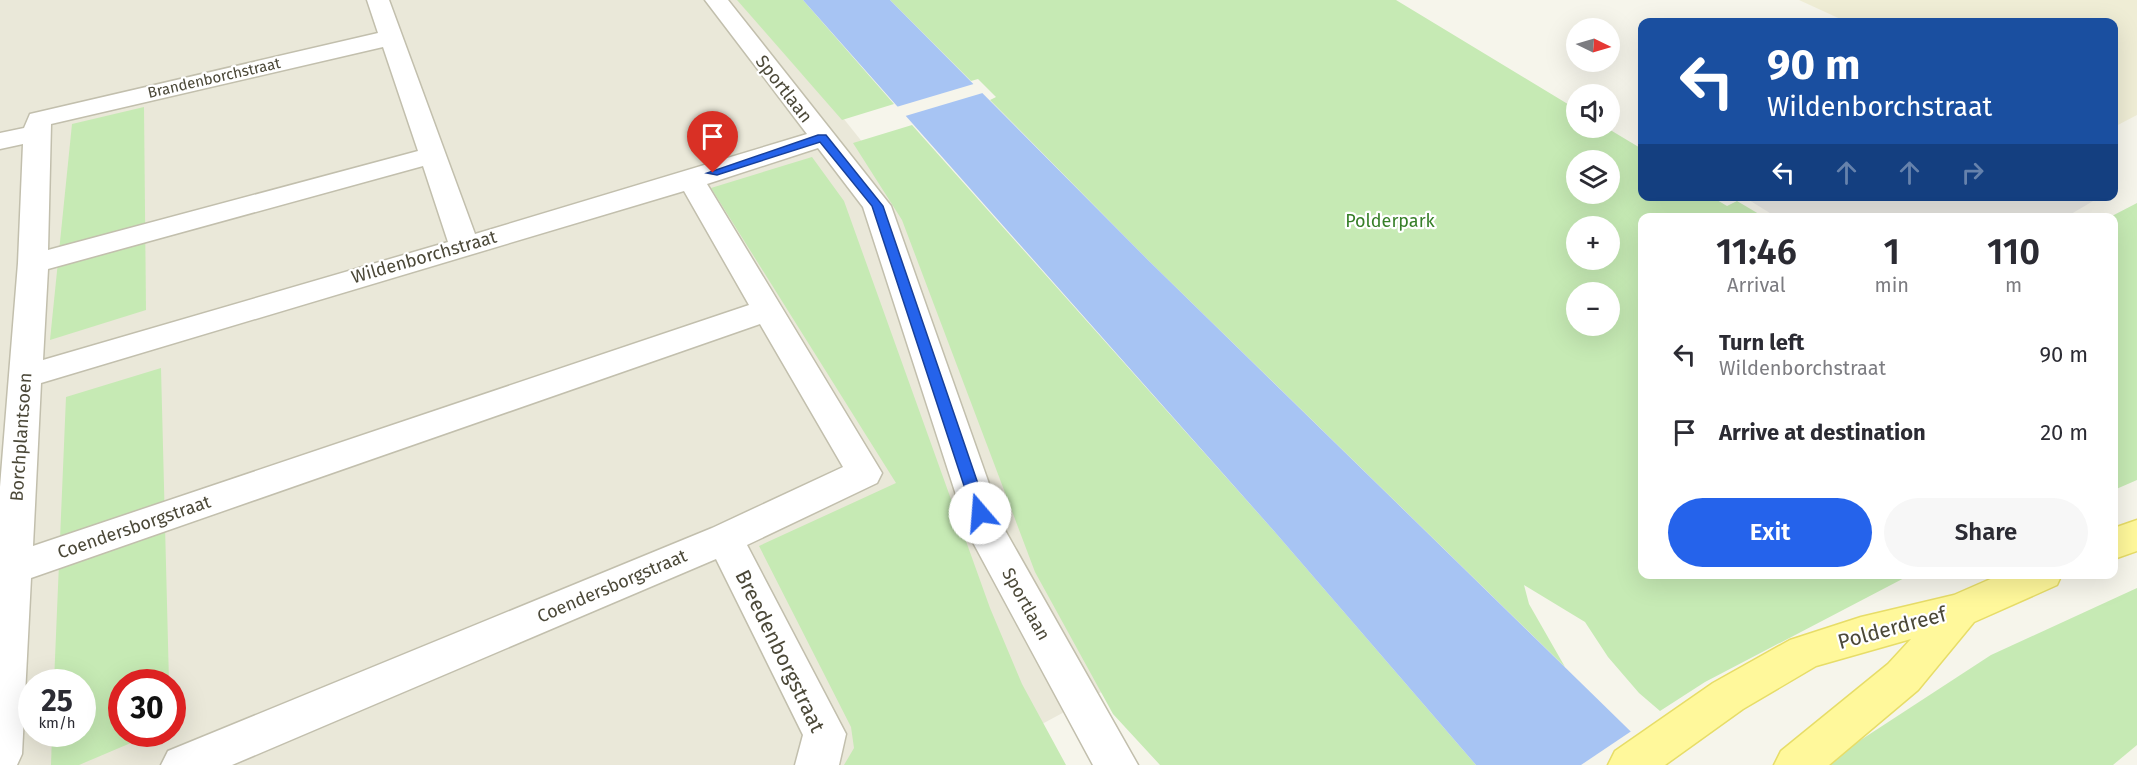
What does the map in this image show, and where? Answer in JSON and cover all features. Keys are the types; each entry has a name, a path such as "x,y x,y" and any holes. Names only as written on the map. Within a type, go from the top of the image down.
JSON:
{"main road":[{"path":"2118,542 2137,535"},
{"path":"1960,610 2031,579"},
{"name":"Polderdreef","path":"1630,765 1728,696 1804,652 1862,634 1960,610"},
{"name":"Polderdreef","path":"1796,765 1903,677 1960,610"}],"street":[{"path":"378,0 389,38 464,245"},
{"name":"Sportlaan","path":"716,0 877,206 988,535 1117,765"},
{"name":"Brandenborchstraat","path":"0,141 37,126 389,38"},
{"name":"Borchplantsoen","path":"0,754 33,263 37,126"},
{"name":"Wildenborchstraat","path":"26,376 464,245 691,180 822,138"},
{"path":"33,263 431,156"},
{"name":"Coendersborgstraat","path":"183,765 725,539 864,473 691,180"},
{"name":"Coendersborgstraat","path":"11,569 768,310"},
{"name":"Breedenborgstraat","path":"725,539 825,734 817,765"}],"shaded area":[{"path":"0,0 749,0 1241,617 966,765 0,765"},
{"path":"1799,0 2137,0 2137,115 2118,125 2118,18 1838,18"},
{"path":"1750,201 2093,201 2073,213 1770,213"}],"green space":[{"path":"737,0 803,0 894,104 842,120"},
{"name":"Polderpark","path":"890,0 1396,0 1566,103 1566,138 1620,138 1620,136 1638,147 1638,201 1719,201 1727,206 1737,201 1757,213 1638,213 1638,579 1902,579 1705,682 1660,711 1639,693 1608,657 1585,622 1524,585 1529,604 1565,667 1149,261 990,100 996,97 978,79 971,81"},
{"path":"144,107 146,310 50,340 72,124"},
{"path":"912,125 1274,531 1476,765 1160,765 1113,714 1035,572 902,220 853,143"},
{"path":"812,157 844,201 990,608 1022,684 1066,765 844,765 854,748 851,727 759,546 896,483 711,188"},
{"path":"2137,203 2137,480 2118,488 2118,213"},
{"path":"161,368 169,669 108,669 108,747 121,747 79,765 51,765 52,747 96,747 96,669 55,669 66,397"},
{"path":"2137,588 2137,745 2113,765 1828,765 1853,745 1991,655"}],"water":[{"path":"803,0 890,0 1149,261 1665,765 1476,765 1274,531"}],"pier":[{"path":"977,83 986,92 902,117 893,108"},
{"path":"1633,730 1668,765 1581,765"}],"route":[{"path":"713,173 822,138 877,206 980,513"}]}
